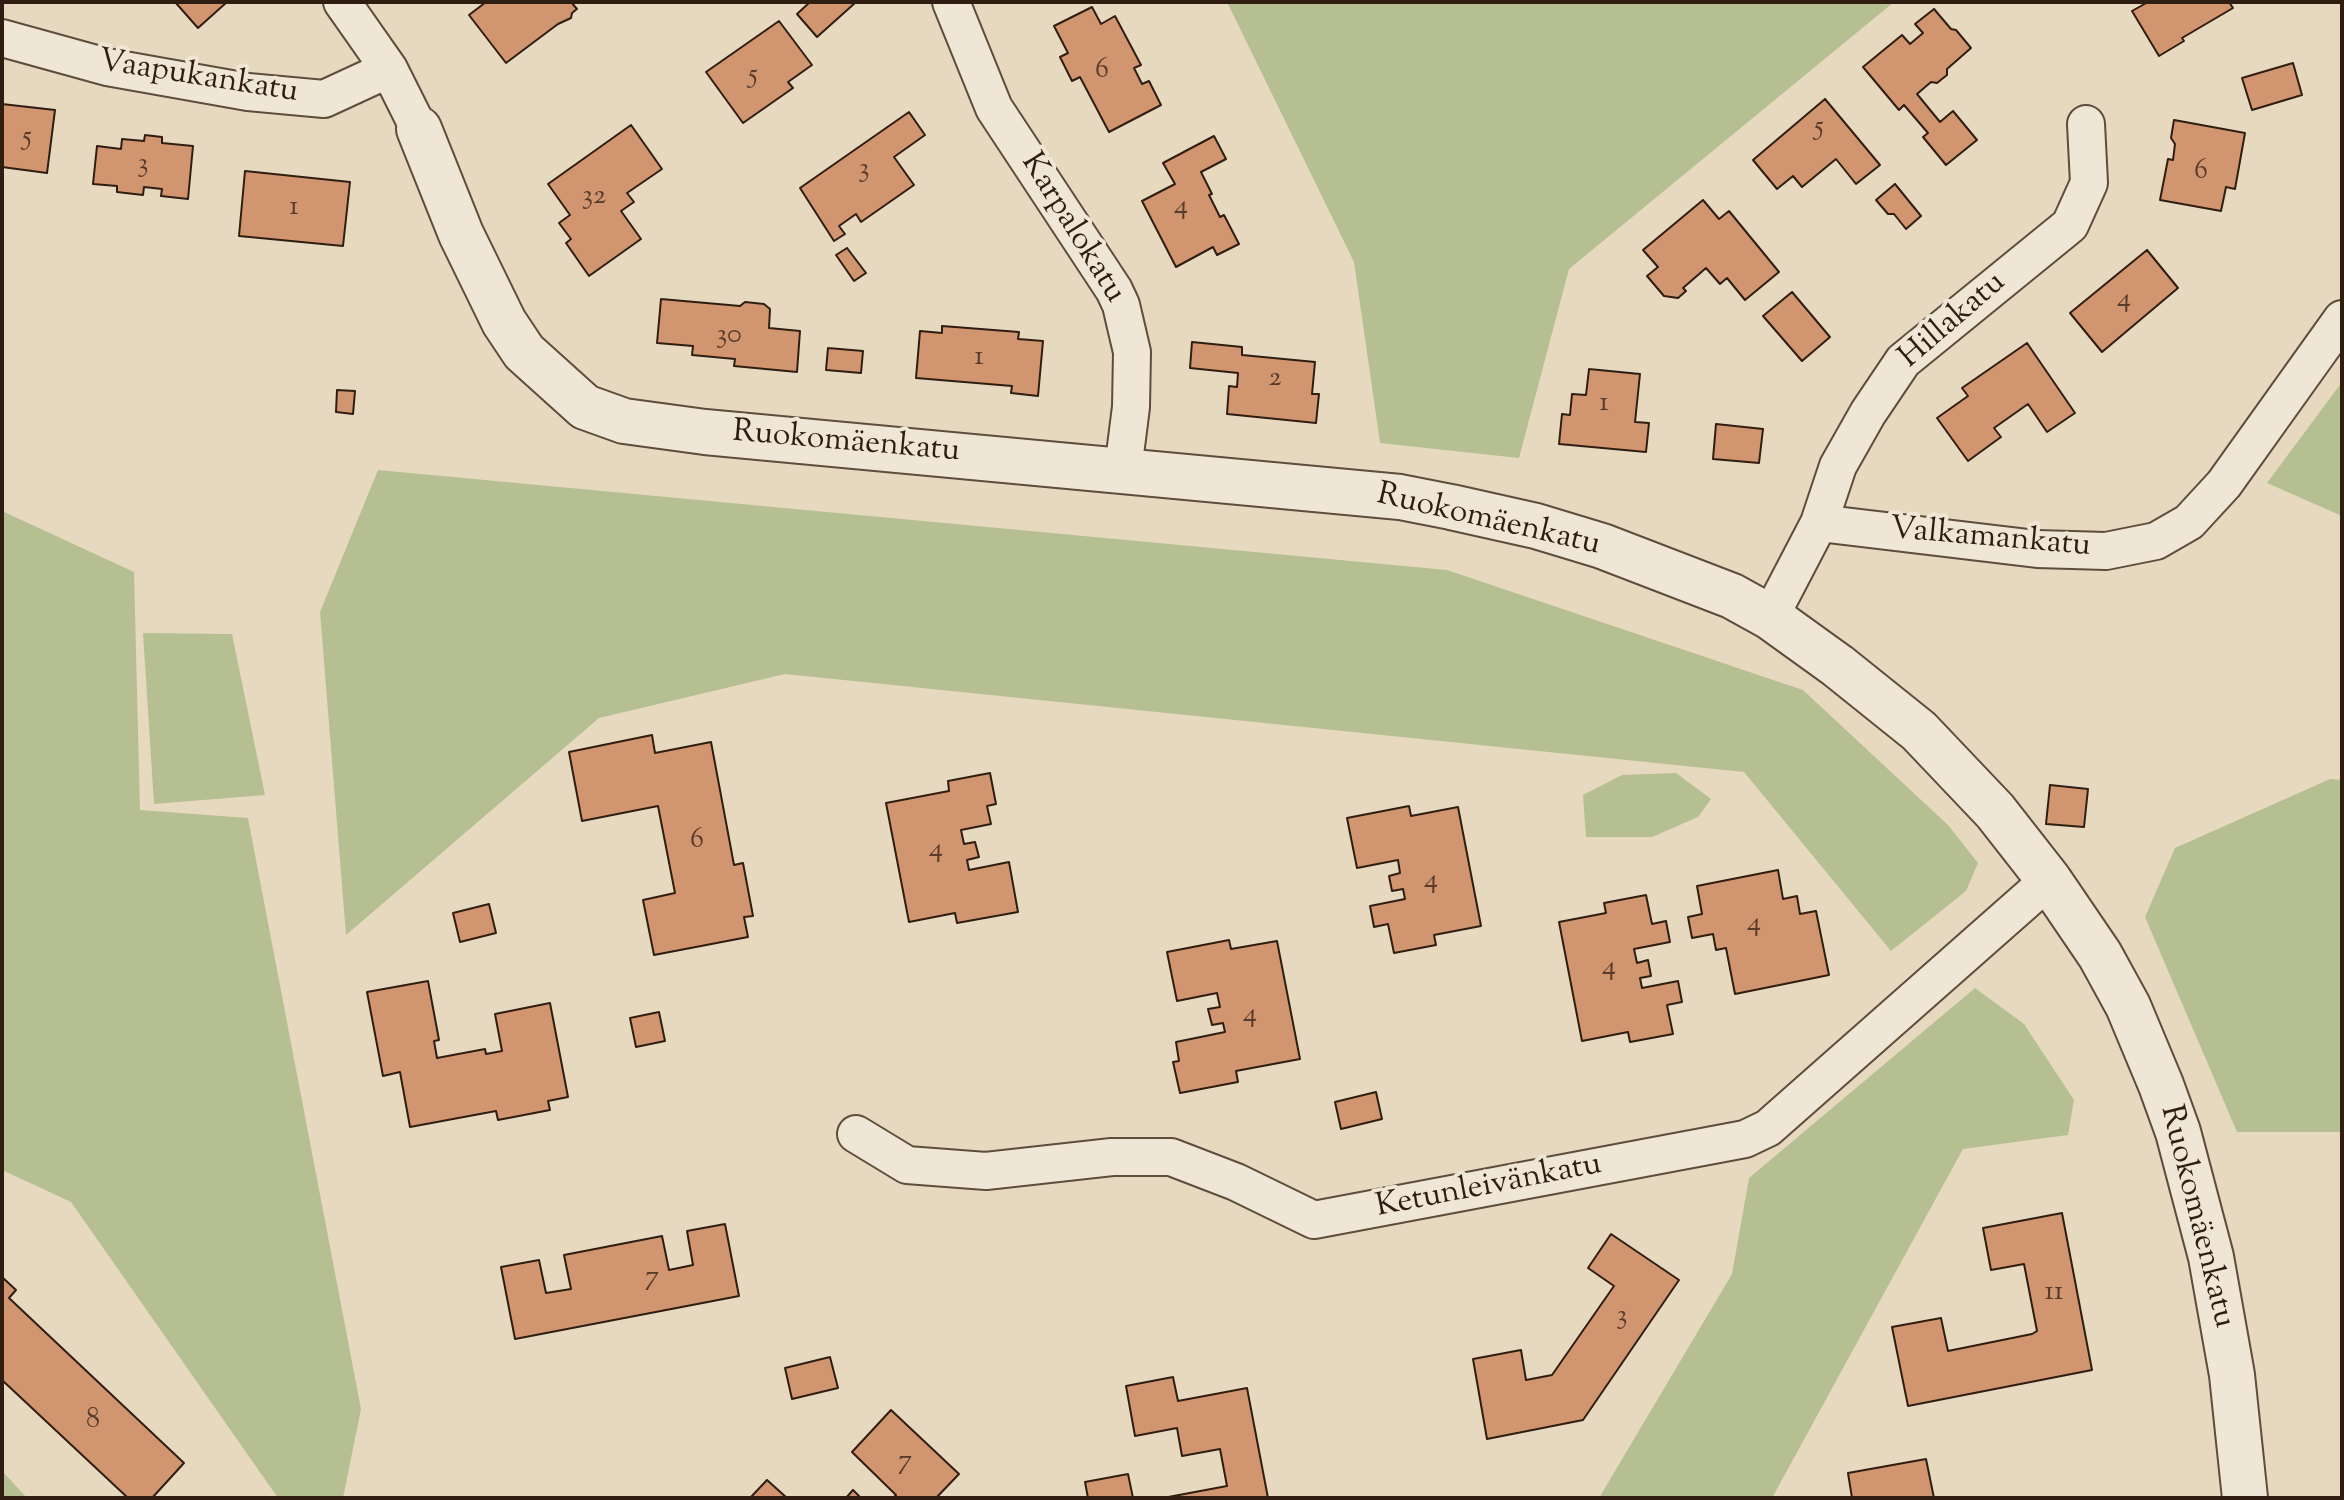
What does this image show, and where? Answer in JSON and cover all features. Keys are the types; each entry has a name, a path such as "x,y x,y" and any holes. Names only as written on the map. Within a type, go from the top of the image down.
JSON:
{"street":[{"name":"Ruokomäenkatu","path":"342,2 389,69 419,129 461,234 504,322 524,352 585,407 624,421 705,432 1400,497 1465,510 1536,526 1602,546 1732,596 1770,617 1838,666 1919,731 1995,811 2049,880 2100,955 2128,1006 2178,1132 2211,1257 2232,1375 2245,1498"},
{"name":"Karpalokatu","path":"951,2 994,108 1121,305 1132,352 1131,407 1123,470"},
{"name":"Vaapukankatu","path":"2,38 107,67 248,92 324,99 389,69"},
{"name":"Hillakatu","path":"1770,617 1819,523 1838,466 1903,361 2070,225 2089,183 2086,124"},
{"name":"Valkamankatu","path":"1819,523 2037,549 2106,551 2156,541 2189,522 2224,484 2342,319"},
{"name":"Ketunleivänkatu","path":"856,1134 907,1165 986,1171 1112,1157 1171,1157 1236,1182 1314,1220 1745,1139 1768,1128 2049,880"}],"green space":[{"path":"1227,2 1894,2 1569,269 1519,458 1380,443 1354,262"},
{"path":"2342,382 2342,516 2267,483"},
{"path":"378,470 1447,570 1803,690 1948,825 1978,863 1966,891 1891,951 1744,772 785,674 599,718 346,935 320,612"},
{"path":"2,511 134,572 140,810 248,818 361,1409 343,1498 278,1498 71,1202 2,1170"},
{"path":"143,633 232,634 265,795 154,804"},
{"path":"1676,773 1711,799 1698,817 1652,837 1586,837 1583,795 1622,775"},
{"path":"2330,779 2342,780 2342,1132 2237,1132 2145,917 2175,848"},
{"path":"1975,988 2024,1024 2074,1100 2068,1135 1963,1149 1772,1498 1599,1498 1732,1274 1749,1178"},
{"path":"2,1471 27,1498 2,1498"}],"building":[{"path":"175,2 227,2 198,28"},
{"path":"486,2 571,2 577,9 571,18 558,24 506,63 469,15"},
{"path":"810,2 855,3 817,37 797,14"},
{"path":"2148,2 2229,2 2233,8 2182,38 2184,41 2159,56 2132,11"},
{"path":"1092,7 1101,24 1115,16 1141,65 1134,68 1142,84 1149,81 1161,105 1109,132 1080,77 1072,81 1060,57 1068,53 1054,26"},
{"path":"1934,9 1971,48 1947,69 1947,75 1937,83 1931,82 1917,94 1940,122 1953,111 1977,140 1946,165 1923,137 1928,133 1904,105 1899,110 1863,67 1902,35 1910,44 1923,33 1915,24"},
{"path":"779,21 812,65 788,82 793,88 743,123 706,72"},
{"path":"2293,63 2302,95 2252,110 2242,78"},
{"path":"1825,99 1880,165 1856,184 1836,159 1802,187 1793,176 1777,189 1753,160"},
{"path":"2,104 55,110 47,173 2,167"},
{"path":"909,112 925,135 894,157 914,185 861,222 856,214 839,226 845,234 834,241 800,188"},
{"path":"2174,120 2245,133 2235,189 2226,187 2221,211 2160,200 2168,159 2173,160 2175,144 2171,138"},
{"path":"631,125 662,169 627,193 634,202 621,211 641,239 589,276 566,243 571,239 559,223 570,215 548,184"},
{"path":"145,135 162,137 162,143 193,146 188,199 161,196 162,189 144,187 143,195 117,192 117,186 93,184 97,146 121,149 122,139 144,141"},
{"path":"1214,136 1226,159 1201,172 1220,217 1224,215 1239,244 1217,255 1213,247 1176,267 1142,201 1175,184 1163,163"},
{"path":"245,171 350,182 343,246 239,236"},
{"path":"1895,184 1921,216 1906,229 1894,214 1888,214 1876,200"},
{"path":"1703,200 1719,219 1729,211 1779,272 1745,300 1727,278 1720,284 1706,268 1683,288 1686,291 1678,298 1664,296 1647,276 1658,267 1643,250"},
{"path":"847,248 866,273 854,281 836,255"},
{"path":"2147,250 2178,288 2102,352 2070,313"},
{"path":"1792,292 1830,337 1802,361 1763,316"},
{"path":"661,299 740,306 745,302 764,304 770,309 769,328 800,331 797,372 734,366 735,359 692,355 693,346 657,343"},
{"path":"942,326 1019,332 1018,339 1043,341 1038,396 1011,393 1012,386 916,378 920,331 942,333"},
{"path":"1192,342 1242,347 1242,355 1315,362 1312,394 1319,394 1316,423 1227,414 1229,386 1237,387 1238,373 1190,368"},
{"path":"2027,343 2075,413 2047,432 2028,404 1994,428 2001,437 1968,461 1937,418 1968,396 1962,388"},
{"path":"828,348 863,351 861,373 826,370"},
{"path":"1589,369 1640,374 1635,422 1649,423 1646,452 1559,444 1562,414 1570,415 1572,394 1586,395"},
{"path":"337,390 355,391 353,414 336,412"},
{"path":"1716,424 1763,429 1759,463 1713,459"},
{"path":"652,735 655,753 711,742 734,865 743,863 753,916 744,917 748,937 654,955 643,900 675,893 658,806 582,821 569,752"},
{"path":"990,773 996,804 987,806 991,824 961,830 964,844 975,842 979,857 967,860 969,870 1009,862 1018,912 957,923 955,913 909,922 886,803 949,791 948,781"},
{"path":"2050,785 2088,789 2084,827 2046,824"},
{"path":"1409,806 1411,816 1458,807 1481,926 1434,935 1436,945 1394,953 1388,924 1374,927 1370,906 1405,899 1403,889 1392,891 1389,876 1400,873 1398,860 1357,868 1347,818"},
{"path":"1778,870 1783,899 1797,896 1800,914 1816,911 1829,975 1735,994 1726,948 1716,950 1713,934 1692,938 1688,917 1702,914 1697,886"},
{"path":"1646,895 1652,924 1666,921 1670,942 1634,949 1637,963 1648,960 1651,976 1640,978 1642,988 1678,981 1682,1002 1667,1005 1673,1034 1630,1042 1628,1032 1582,1041 1559,922 1606,913 1604,903"},
{"path":"489,904 496,933 460,942 453,913"},
{"path":"1229,940 1231,949 1277,941 1300,1059 1236,1071 1238,1082 1180,1093 1173,1062 1179,1061 1176,1042 1225,1032 1223,1023 1212,1025 1208,1009 1220,1007 1217,993 1177,1001 1167,952"},
{"path":"428,981 439,1040 434,1041 437,1058 485,1049 486,1054 502,1051 495,1014 550,1003 568,1097 548,1101 550,1110 498,1120 496,1111 410,1127 400,1072 383,1076 367,992"},
{"path":"659,1012 665,1041 636,1047 630,1018"},
{"path":"1376,1092 1382,1119 1341,1129 1335,1102"},
{"path":"2062,1213 2092,1370 1908,1406 1892,1327 1941,1318 1948,1351 2037,1331 2024,1264 1991,1270 1983,1228"},
{"path":"725,1224 739,1296 515,1339 501,1267 539,1260 546,1293 571,1289 564,1255 662,1236 669,1270 693,1265 687,1231"},
{"path":"1611,1234 1679,1280 1583,1420 1487,1439 1473,1359 1521,1350 1526,1380 1552,1375 1614,1286 1588,1268"},
{"path":"2,1277 16,1290 9,1298 184,1463 152,1498 128,1498 2,1380"},
{"path":"830,1357 838,1388 792,1399 785,1368"},
{"path":"1173,1377 1178,1401 1247,1388 1268,1498 1163,1498 1227,1486 1220,1449 1182,1456 1177,1428 1135,1436 1126,1386"},
{"path":"891,1410 959,1474 936,1498 893,1498 896,1495 852,1452"},
{"path":"1926,1459 1934,1498 1852,1498 1848,1473"},
{"path":"1128,1474 1133,1498 1088,1498 1085,1482"},
{"path":"767,1480 787,1498 750,1498"},
{"path":"853,1490 861,1498 846,1498"}]}
